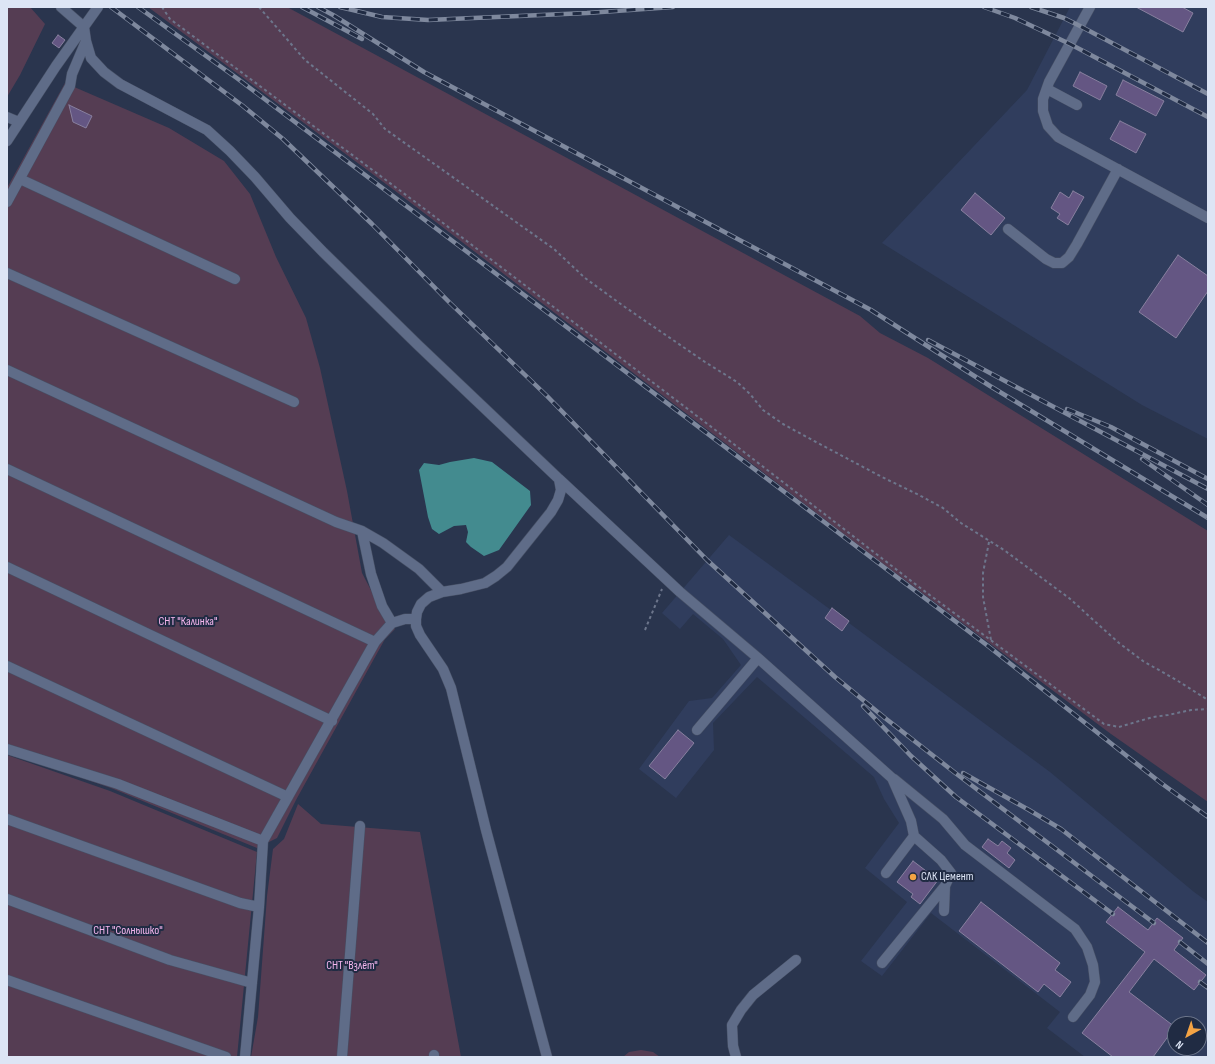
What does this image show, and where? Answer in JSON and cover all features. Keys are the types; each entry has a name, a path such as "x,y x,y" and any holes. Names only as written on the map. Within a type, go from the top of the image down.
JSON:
{"street":[{"path":"61,7 84,27 91,58 104,72 120,84 207,130 255,177 290,218 419,346 666,579 758,658 892,778 943,819 965,845 1075,930 1087,947 1093,965 1095,982 1090,995 1073,1017"},
{"path":"7,141 98,7"},
{"path":"1090,7 1046,89 1043,99 1043,111 1048,126 1058,137 1208,218"},
{"path":"7,202 70,86 72,74 86,41"},
{"path":"1046,89 1077,105"},
{"path":"7,117 19,122"},
{"path":"1008,228 1046,259 1054,263 1062,263 1069,257 1077,244 1118,169"},
{"path":"20,179 235,279"},
{"path":"7,272 294,402"},
{"path":"7,370 336,522 362,531 383,543 419,569 442,592"},
{"path":"7,469 375,642"},
{"path":"546,1057 486,830 451,688 443,670 420,635 416,626 416,612 421,604 429,597 442,592 485,583 507,566 551,512 558,500 561,490 559,479"},
{"path":"362,531 372,574 382,606 392,623"},
{"path":"7,567 332,721"},
{"path":"245,1057 264,841 375,642 392,623 405,618 416,619"},
{"path":"697,730 758,658"},
{"path":"7,666 288,797"},
{"path":"7,748 118,784 264,841"},
{"path":"882,962 945,886 951,873 941,860 914,836 911,821 892,778"},
{"path":"7,819 240,903 259,906"},
{"path":"342,1057 360,826"},
{"path":"886,872 914,836"},
{"path":"944,911 945,886"},
{"path":"7,899 170,960 252,983"},
{"path":"736,1057 732,1046 732,1025 741,1010 753,995 796,960"},
{"path":"7,980 226,1057"}],"path":[{"path":"162,7 170,19 418,204 923,590 1104,724 1119,726 1153,717 1191,710 1208,709"},
{"path":"259,7 305,60 373,114 385,129 554,249 585,278 622,305 705,362 738,382 764,410 783,424 943,508 961,523 1004,550 1069,598 1119,643 1143,661 1208,700"},
{"path":"990,542 983,573 983,596 991,641"},
{"path":"645,630 666,579"}],"shaded area":[{"path":"1070,7 1208,7 1208,439 1142,405 882,243 1027,90"},
{"path":"474,458 492,462 530,491 531,505 499,550 484,556 466,542 468,532 466,525 454,526 439,534 432,529 428,517 419,470 424,463 439,465"},
{"path":"729,535 831,610 832,608 850,621 849,623 1050,772 1208,902 1208,1057 1085,1057 1047,1028 1060,1012 931,913 882,976 861,961 907,902 865,868 899,823 884,799 874,777 757,677 713,723 714,750 676,798 639,769 689,701 712,698 741,665 723,639 693,614 680,629 662,613"}],"green space":[{"path":"7,7 30,7 45,24 20,75 7,97"},
{"path":"148,7 287,7 860,316 880,333 928,358 1208,531 1208,802 1111,734 870,554 394,190"},
{"name":"СНТ \"Калинка\"","path":"65,83 169,128 224,161 250,194 276,257 306,318 320,368 347,491 362,573 384,615 395,629 385,639 296,800 277,838 257,848 111,788 7,752 7,188"},
{"name":"СНТ \"Солнышко\"","path":"7,755 110,791 257,852 237,1057 7,1057"},
{"name":"СНТ \"Взлёт\"","path":"298,804 321,824 420,832 461,1057 251,1057 258,1017 267,896 273,849 284,839"},
{"path":"641,1050 653,1052 660,1057 623,1057 629,1052"}],"building":[{"path":"1136,7 1182,7 1193,13 1183,32"},
{"path":"58,35 65,40 59,48 52,43"},
{"path":"1080,72 1107,86 1100,100 1073,86"},
{"path":"1123,80 1164,101 1156,116 1116,95"},
{"path":"69,105 92,116 86,128 73,122"},
{"path":"1120,121 1146,134 1136,153 1110,139"},
{"path":"1073,191 1084,197 1068,225 1057,218 1060,214 1051,208 1060,192 1069,198"},
{"path":"975,193 1005,218 991,235 961,210"},
{"path":"1178,255 1208,276 1208,291 1176,338 1139,312"},
{"path":"832,608 849,621 842,631 825,618"},
{"path":"678,730 694,743 665,779 649,766"},
{"path":"988,839 998,846 1002,841 1011,848 1007,853 1015,860 1009,868 982,847"},
{"path":"913,861 938,880 920,904 911,897 913,894 897,882"},
{"path":"981,902 1060,963 1055,970 1071,982 1060,997 1044,984 1038,992 959,931"},
{"path":"1118,907 1148,930 1157,918 1183,938 1174,950 1206,975 1194,990 1154,959 1129,992 1167,1021 1167,1038 1153,1057 1113,1057 1082,1033 1145,952 1106,922"}],"railway":[{"path":"111,7 243,106 283,139 547,396 707,560 835,677 954,772 1154,923"},
{"path":"138,7 238,79 988,646 1161,783 1208,817"},
{"path":"302,7 362,39"},
{"path":"318,7 424,72 871,310 990,386 1208,518"},
{"path":"340,7 382,17 428,20 587,13 673,7"},
{"path":"984,7 1015,18 1070,44 1208,117"},
{"path":"1031,7 1064,18 1208,94"},
{"path":"928,340 1208,489"},
{"path":"1067,409 1111,427 1208,479"},
{"path":"1142,459 1208,505"},
{"path":"863,706 911,756 956,797 1113,914"},
{"path":"963,773 1061,829 1208,943"},
{"path":"1180,942 1208,964"},
{"path":"1200,982 1208,988"}],"place":[{"name":"СЛК Цемент","path":"913,877"}]}
